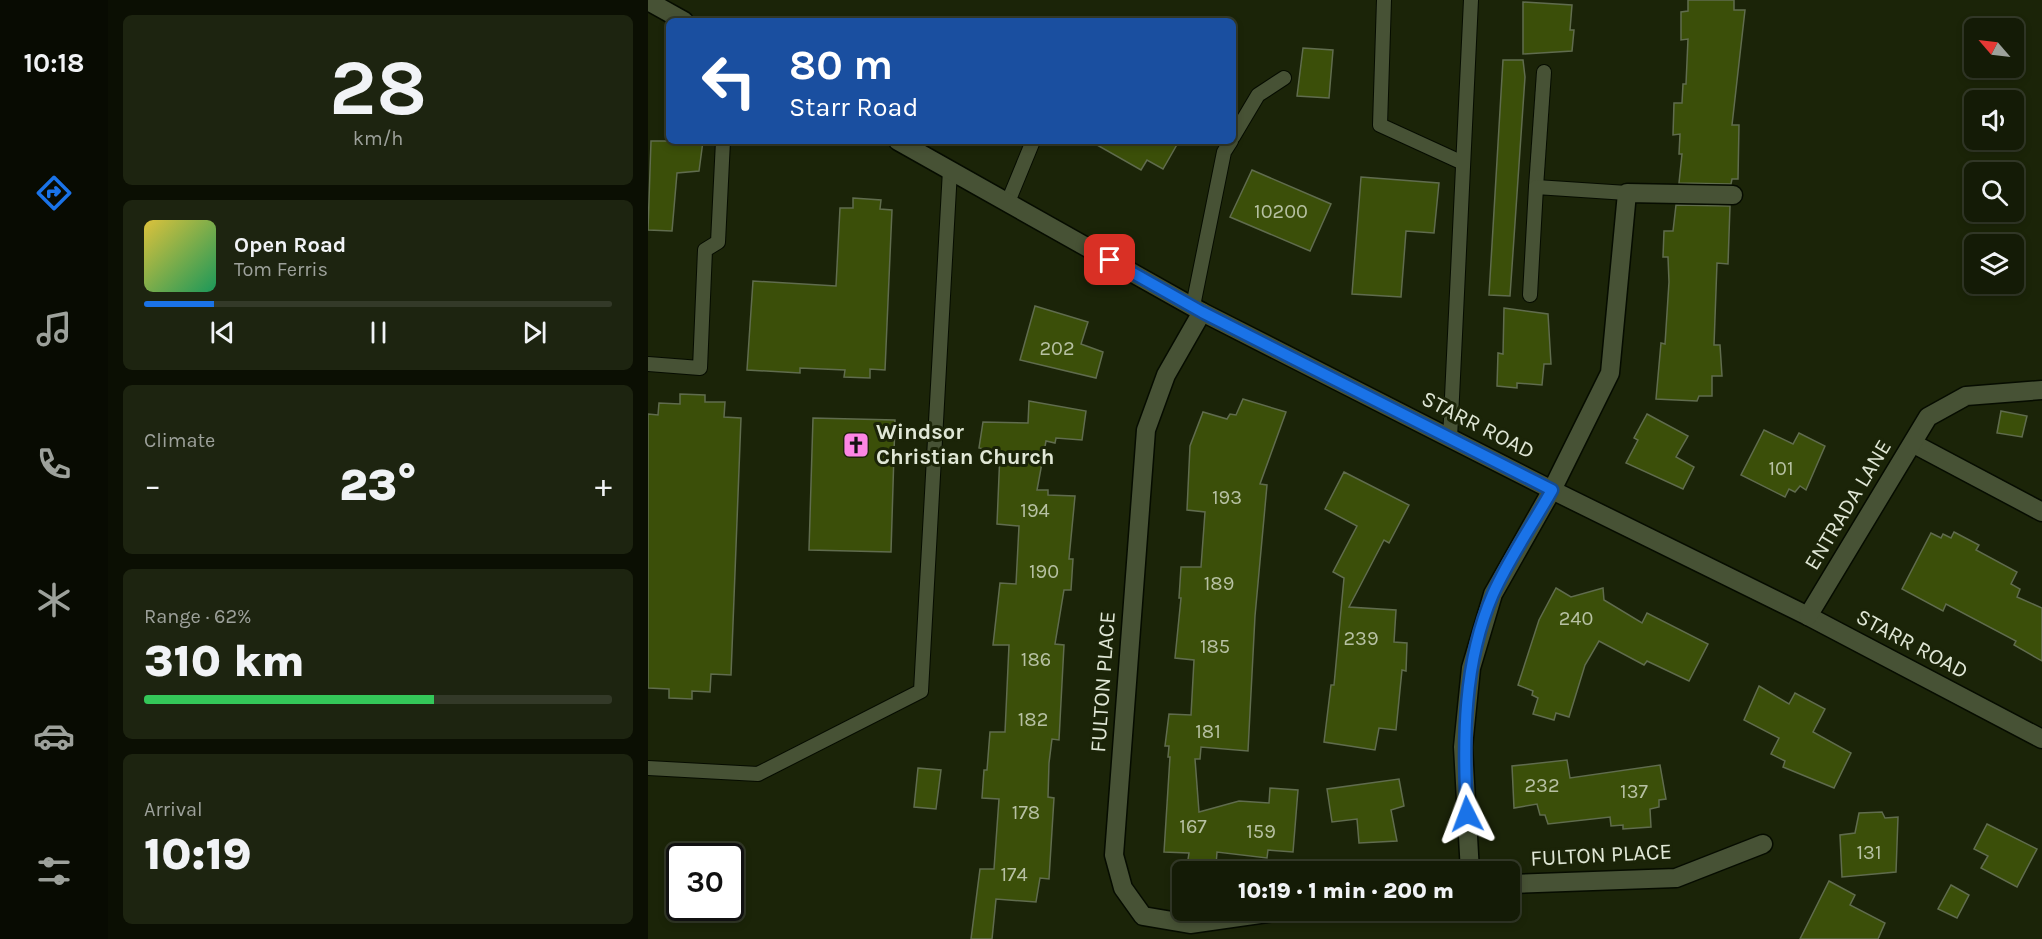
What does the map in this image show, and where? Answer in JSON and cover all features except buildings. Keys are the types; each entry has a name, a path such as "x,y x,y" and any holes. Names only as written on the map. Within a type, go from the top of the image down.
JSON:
{"street":[{"path":"648,1 679,18"},
{"name":"STARR ROAD","path":"903,144 1198,309 1552,490 1808,616 2042,739"},
{"path":"1469,861 1463,747 1471,668 1493,594 1552,490 1610,373 1628,193 1733,195"},
{"name":"FULTON PLACE","path":"1172,921 1143,916 1123,888 1113,855 1146,430 1166,375 1198,309"},
{"name":"ENTRADA LANE","path":"1808,616 1914,444 1928,417 1966,396 2042,390"},
{"path":"1914,444 2042,512"},
{"name":"FULTON PLACE","path":"1520,884 1676,878 1763,844"},
{"name":"FULTON PLACE","path":"1172,921 1190,924 1211,921"}],"lane":[{"path":"1384,0 1380,125 1463,164"},
{"path":"1450,438 1471,0"},
{"path":"1530,295 1544,72"},
{"path":"1236,132 1257,95 1284,78"},
{"path":"648,364 700,368 705,250 718,242 723,144"},
{"path":"1008,202 1032,144"},
{"path":"1198,309 1224,152 1229,144"},
{"path":"648,768 758,774 921,692 950,170"},
{"path":"1536,186 1628,193"}],"place":[{"name":"Windsor Christian Church","path":"856,445"}],"route":[{"path":"1110,260 1202,312 1552,490 1493,594 1471,668 1463,747 1467,814"}]}
